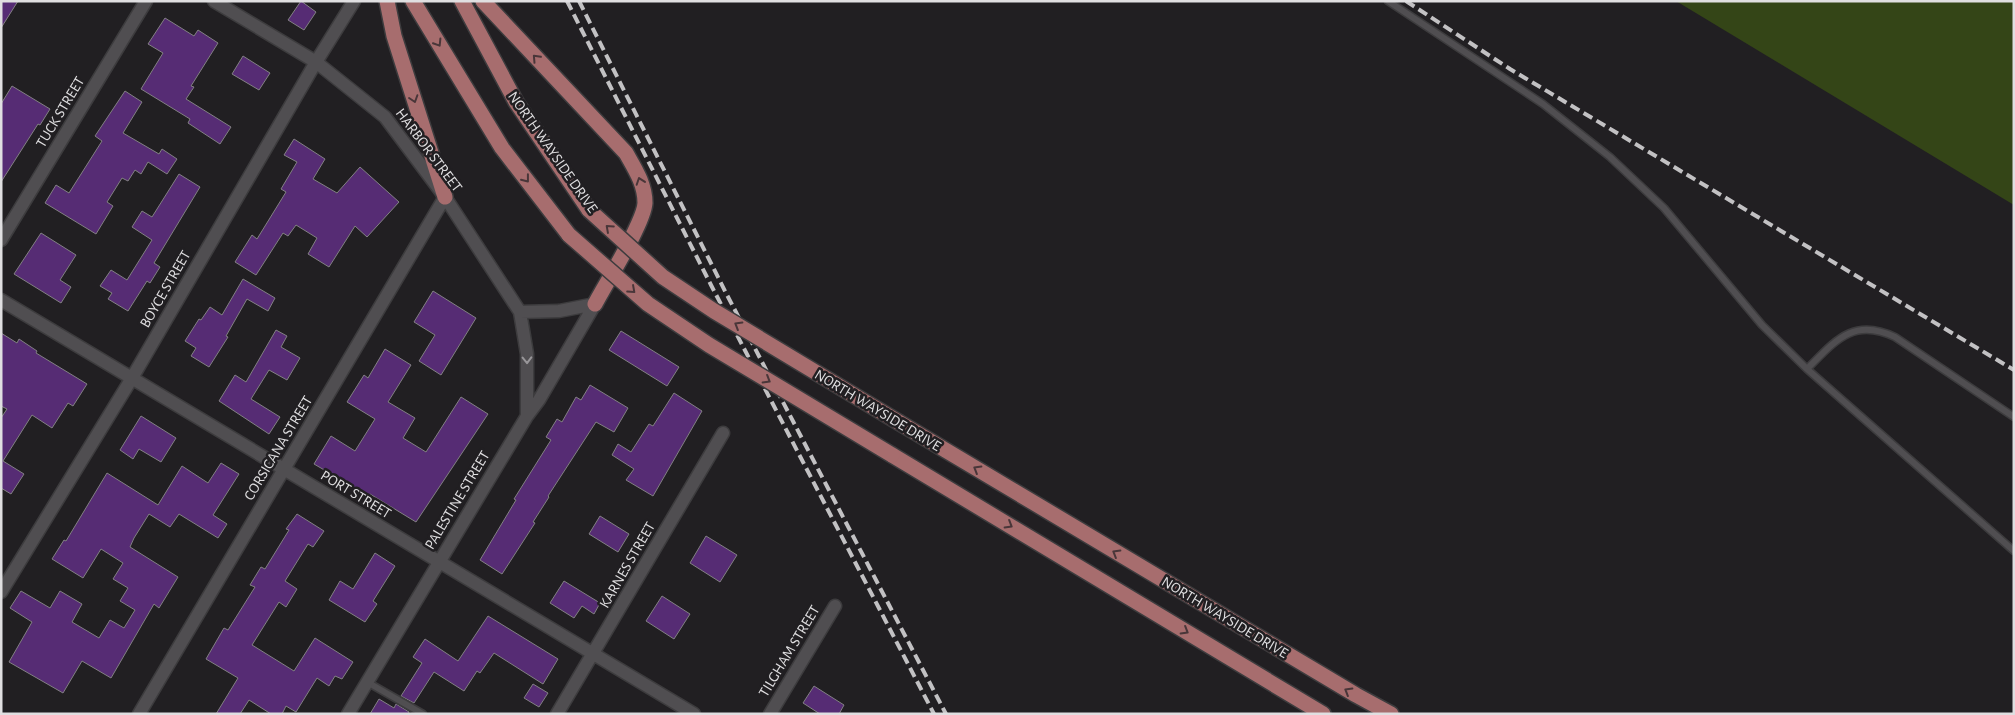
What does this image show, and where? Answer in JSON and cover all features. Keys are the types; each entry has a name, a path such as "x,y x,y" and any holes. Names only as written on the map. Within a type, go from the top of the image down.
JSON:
{"main road":[{"path":"387,1 394,36 445,197"},
{"name":"NORTH WAYSIDE DRIVE","path":"413,1 502,148 569,235 648,304 709,345 1323,714"},
{"name":"NORTH WAYSIDE DRIVE","path":"462,1 516,102 590,210 663,277 714,311 1158,578 1356,696 1391,714"},
{"path":"483,1 626,153 642,180 645,204 639,223 595,304"}],"street":[{"name":"TUCK STREET","path":"1,240 146,1"},
{"name":"HARBOR STREET","path":"214,1 316,62 385,117 445,197 520,312"},
{"name":"BOYCE STREET","path":"1,592 132,378 316,62 354,1"},
{"name":"CORSICANA STREET","path":"139,714 445,197"},
{"name":"PORT STREET","path":"1,300 694,714"},
{"path":"527,416 527,354 520,312 559,312 595,304"},
{"name":"PALESTINE STREET","path":"348,714 527,416 539,400 595,304"},
{"name":"KARNES STREET","path":"557,714 723,433"},
{"name":"TILGHAM STREET","path":"770,714 836,606"}],"lane":[{"path":"1388,1 1543,104 1610,157 1664,208 1762,326 1807,369 2006,546 2014,551"},
{"path":"1807,369 1842,336 1862,328 1882,331 1895,336 2014,417"},
{"path":"367,682 423,714"}],"green space":[{"path":"1676,1 2014,1 2014,205"}],"building":[{"path":"1,1 18,1 1,28"},
{"path":"301,1 316,12 304,30 288,20"},
{"path":"165,18 194,36 198,30 218,43 191,86 194,87 186,99 231,127 220,144 188,123 190,119 141,89 163,53 148,44"},
{"path":"243,56 270,73 259,90 232,74"},
{"path":"12,86 50,109 40,125 38,124 1,182 1,104"},
{"path":"125,91 142,102 123,133 159,154 162,149 177,159 167,174 148,162 141,174 135,170 128,181 122,178 107,202 113,206 96,234 45,203 56,185 69,193 102,141 95,136"},
{"path":"294,139 325,159 313,179 337,193 360,167 399,202 367,237 355,226 329,267 308,254 317,238 296,225 288,236 283,233 256,275 235,262 252,235 257,239 286,192 281,189 297,162 284,155"},
{"path":"179,174 200,187 154,263 160,267 150,283 147,281 128,311 108,299 112,293 100,286 111,270 127,280 152,240 132,227 142,211 152,217"},
{"path":"41,233 76,255 60,280 71,287 61,303 14,274"},
{"path":"243,279 275,298 268,311 247,299 226,336 228,337 209,367 191,356 196,348 185,341 199,319 201,320 210,307 222,315"},
{"path":"433,291 476,318 441,375 419,361 435,335 414,322"},
{"path":"276,330 287,336 281,347 300,358 287,380 269,370 251,399 280,417 269,434 219,401 235,375 246,382"},
{"path":"621,331 679,367 667,386 609,350"},
{"path":"1,333 17,343 19,339 37,351 36,353 87,384 73,406 68,403 52,428 32,415 3,461 24,474 11,494 1,488 1,418 7,409 1,406"},
{"path":"385,349 411,365 388,402 415,418 403,438 426,452 461,397 488,414 416,522 370,494 369,496 314,464 331,436 355,451 375,419 347,402 364,375 368,378"},
{"path":"590,385 628,408 614,432 596,422 548,496 533,522 535,523 502,574 480,560 516,500 514,499 551,440 546,437 557,419 562,422 576,397 581,400"},
{"path":"674,393 702,411 653,496 626,480 634,469 612,455 618,444 631,452 649,424 653,426"},
{"path":"141,416 176,438 161,462 139,449 133,459 120,450"},
{"path":"221,463 239,474 213,515 227,524 218,538 179,514 170,527 149,514 134,538 130,547 178,577 159,608 154,604 111,678 82,661 63,693 9,662 32,622 10,608 21,591 50,608 60,591 82,604 72,622 99,638 110,620 124,628 135,610 120,601 128,588 113,579 123,563 101,549 83,578 52,559 64,540 66,541 107,473 158,505 182,466 208,483"},
{"path":"297,514 324,531 313,547 308,544 285,581 297,589 286,607 279,602 252,645 294,671 315,638 353,662 342,679 335,676 329,686 317,678 296,712 286,706 282,714 271,714 249,700 240,714 216,714 238,678 206,659 224,628 228,630 255,587 250,585 261,567 265,569 289,530 286,529"},
{"path":"600,516 629,534 618,552 589,534"},
{"path":"706,536 737,555 720,582 690,563"},
{"path":"375,553 395,566 373,601 377,604 365,622 329,600 340,581 353,589"},
{"path":"564,581 600,603 594,614 582,606 574,618 550,603"},
{"path":"662,596 690,614 674,639 646,621"},
{"path":"488,616 558,659 543,684 494,653 480,673 477,671 464,691 434,672 414,703 401,696 422,663 413,657 425,639 458,661"},
{"path":"533,684 548,693 539,707 524,698"},
{"path":"814,686 844,705 839,714 820,714 803,703"},
{"path":"379,699 394,708 396,704 409,712 408,714 370,714"}],"railway":[{"path":"567,1 711,285 934,714"},
{"path":"579,1 726,293 946,714"},
{"path":"1406,1 1510,69 2014,370"}]}
